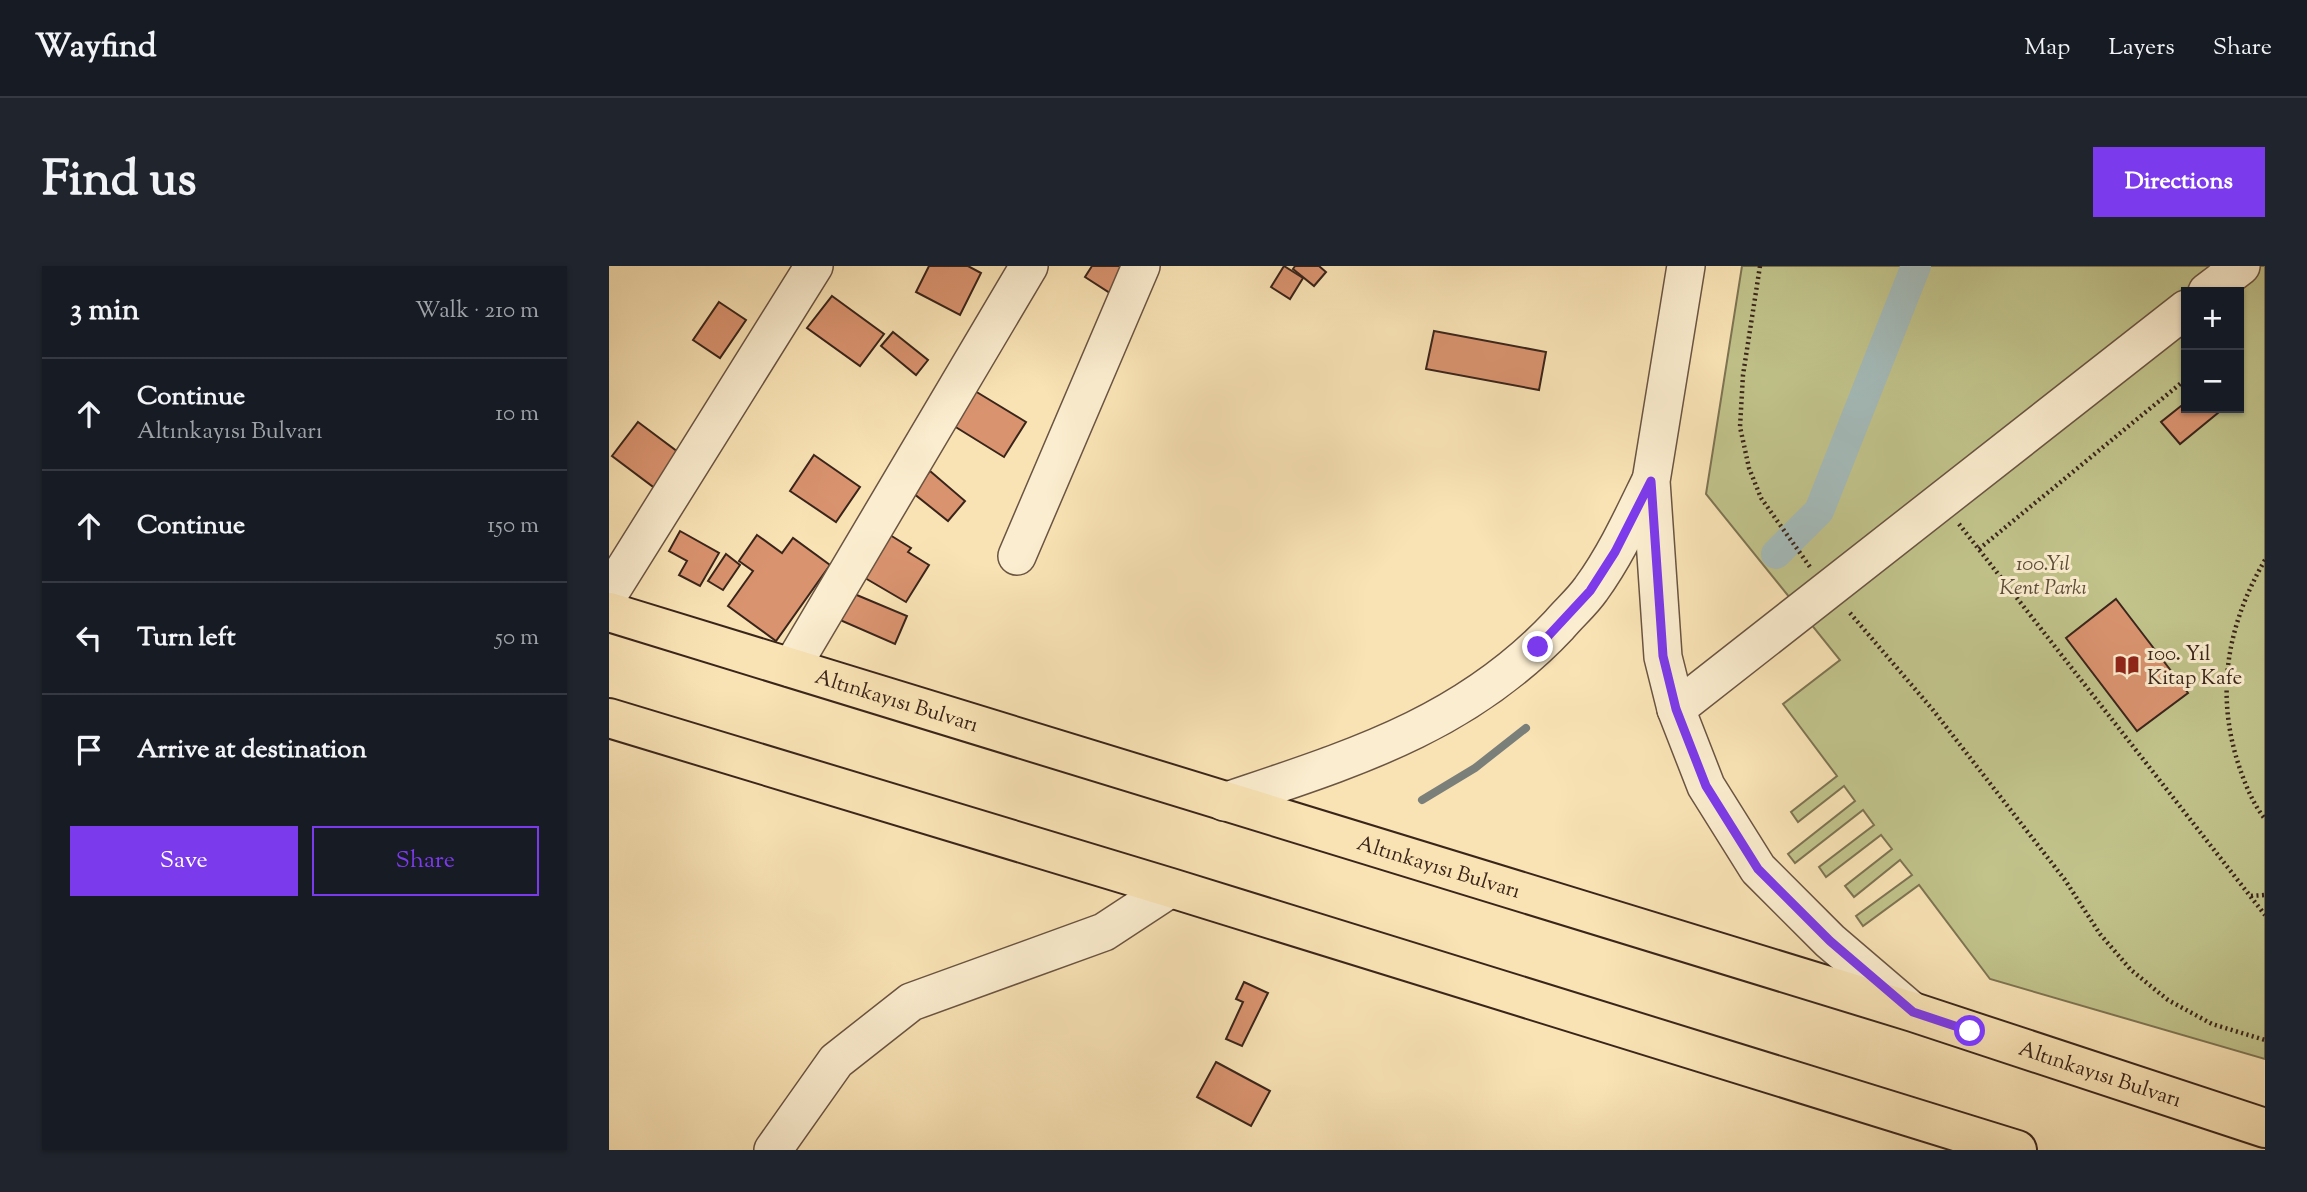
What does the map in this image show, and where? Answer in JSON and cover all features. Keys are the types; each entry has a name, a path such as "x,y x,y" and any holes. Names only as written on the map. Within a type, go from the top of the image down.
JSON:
{"main road":[{"name":"Altınkayısı Bulvarı","path":"609,612 1224,803 1913,1012 2265,1128"},
{"path":"609,718 1171,888 2017,1150"}],"street":[{"path":"609,594 814,266"},
{"path":"791,668 1029,266"},
{"path":"1017,556 1141,266"},
{"path":"1686,266 1651,481 1663,656 1676,709 1706,786 1758,869 1830,941 1913,1012"},
{"path":"2214,287 2241,266"},
{"path":"1676,709 2181,313"},
{"path":"1224,803 1359,757 1429,724 1486,690 1538,647 1590,591 1615,552 1651,481"},
{"path":"772,1150 836,1061 911,1002 1104,932 1171,888"}],"path":[{"path":"1760,266 1743,375 1740,427 1749,468 1761,498 1828,588 1933,710 2131,970 2168,1000 2212,1024 2265,1040"},
{"path":"1978,549 2181,383"},
{"path":"1940,501 2265,915"},
{"path":"2265,560 2251,584 2237,619 2229,656 2225,700 2230,738 2244,780 2265,819"},
{"path":"2250,896 2265,895"}],"green space":[{"name":"100.Yıl Kent Parkı","path":"1742,266 2265,266 2265,1059 1990,979 1919,885 1863,926 1856,916 1912,875 1900,860 1854,897 1845,886 1892,849 1881,835 1826,877 1819,867 1874,825 1863,810 1795,863 1788,854 1855,801 1844,786 1798,822 1791,812 1837,776 1783,704 1840,660 1706,494"}],"building":[{"path":"929,266 968,266 981,273 960,315 916,292"},
{"path":"1092,266 1127,266 1110,293 1085,277"},
{"path":"1284,266 1303,278 1290,299 1271,287"},
{"path":"1295,266 1319,266 1326,272 1314,286 1293,269"},
{"path":"832,296 884,334 860,366 807,328"},
{"path":"719,302 746,320 720,358 693,340"},
{"path":"1434,331 1546,352 1539,390 1426,369"},
{"path":"893,332 928,360 916,375 881,346"},
{"path":"975,391 1026,422 1004,457 954,426"},
{"path":"2181,406 2181,413 2218,413 2180,444 2161,422"},
{"path":"638,422 682,455 656,489 612,456"},
{"path":"814,455 860,487 836,522 790,491"},
{"path":"930,471 965,501 948,521 913,493"},
{"path":"680,531 719,553 700,586 679,575 687,561 669,551"},
{"path":"757,535 782,553 793,538 830,565 776,641 728,606 753,571 739,561"},
{"path":"890,535 911,548 908,552 929,565 906,602 865,578"},
{"path":"726,554 740,565 723,590 708,581"},
{"path":"852,593 907,616 895,644 840,620"},
{"name":"100. Yıl Kitap Kafe","path":"2116,599 2188,693 2137,731 2066,638"},
{"path":"1244,982 1268,993 1242,1046 1226,1039 1243,1002 1236,999"},
{"path":"1216,1062 1270,1091 1251,1126 1197,1097"}],"waterway":[{"path":"1776,554 1819,511 1916,266"},
{"path":"1422,800 1475,768 1526,728"}],"place":[{"name":"100. Yıl Kitap Kafe","path":"2127,665"}],"route":[{"path":"1538,647 1590,591 1615,552 1651,481 1663,656 1676,709 1706,786 1758,869 1830,941 1913,1012 1970,1031"}]}
